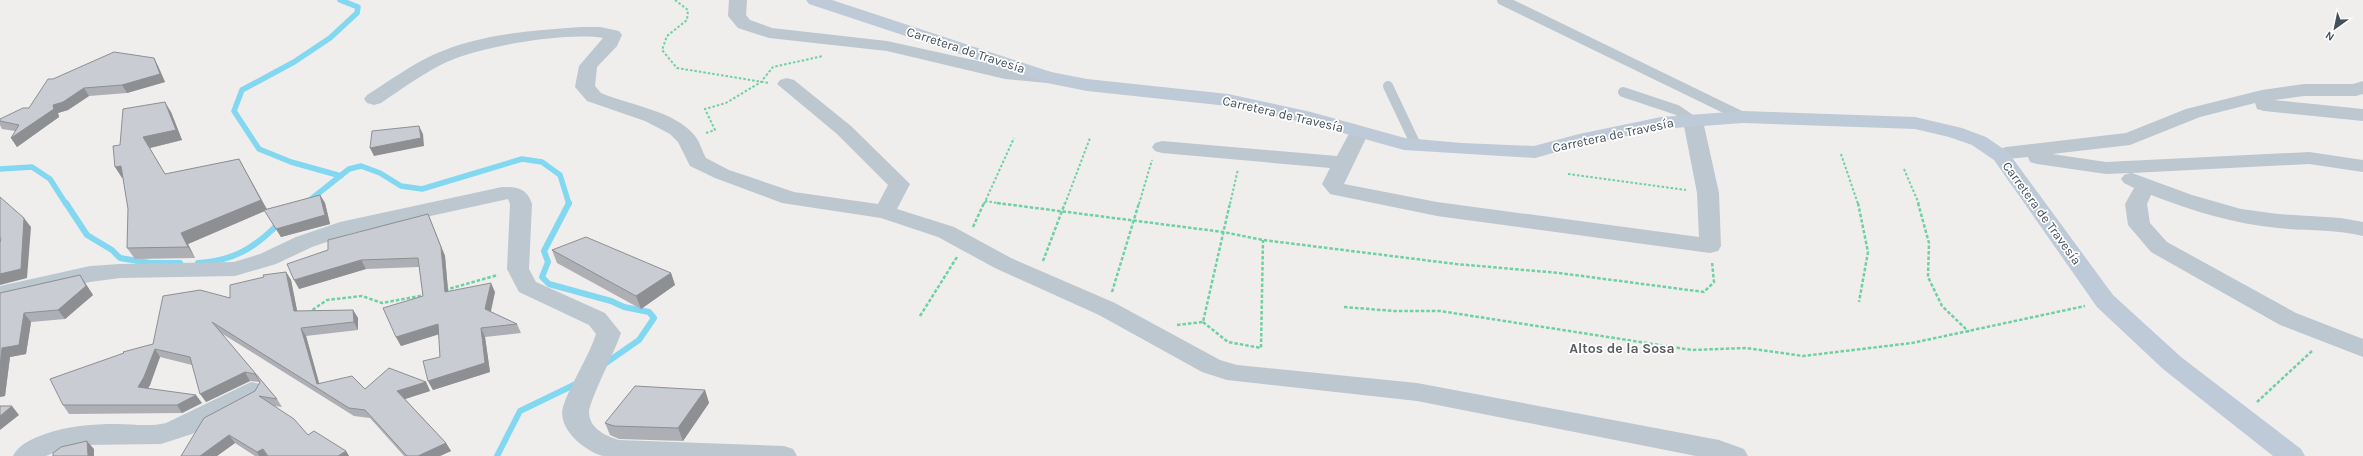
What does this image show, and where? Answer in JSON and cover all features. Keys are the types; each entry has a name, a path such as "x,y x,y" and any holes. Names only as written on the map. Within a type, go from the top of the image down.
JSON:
{"street":[{"path":"738,0 737,16 744,24 769,33 887,46 1005,73 1047,77"},
{"name":"Carretera de Travesía","path":"815,0 1047,77 1086,85 1228,100 1311,118 1359,132 1416,145 1535,152 1579,140 1661,123 1743,117 1915,123 1955,132 1980,141 2003,155 2105,301 2172,363 2292,456"},
{"path":"374,99 438,60 464,49 584,31 605,32 613,35 611,42 588,66 585,87 594,97 610,104 652,117 677,130 687,139 697,162 735,179 790,198 884,212 946,232 1003,264 1107,309 1139,328 1211,366 1236,374 1417,392 1591,427 1719,450 1735,456"},
{"path":"787,84 844,130 899,184 884,212"},
{"path":"2003,155 2130,139 2193,113 2239,103 2262,96 2304,90 2356,90 2363,87"},
{"path":"2239,103 2363,115"},
{"path":"1359,132 1341,163 1333,184 1337,189 1436,209 1710,246 1708,194 1693,121"},
{"path":"1162,147 1341,163"},
{"path":"2003,155 2106,168 2309,158 2363,166"},
{"path":"2106,168 2145,186 2200,206 2270,220 2341,223 2363,229"},
{"path":"2145,186 2136,204 2139,225 2159,247 2288,319 2363,348"},
{"path":"0,294 90,274 120,271 235,269 268,259 304,242 348,227 502,193 513,194 520,197 518,269 527,287 578,312 597,319 609,333 604,350 594,365 576,408 575,414 579,426 599,445 619,450 784,456"},
{"path":"26,456 54,441 75,436 98,433 161,434 181,427 251,391"}],"lane":[{"path":"1502,0 1743,117"},
{"path":"1388,86 1416,145"},
{"path":"1623,92 1666,105 1693,121"}],"path":[{"path":"675,0 688,10 687,20 667,36 662,50 677,68 761,82"},
{"path":"687,139 715,130 705,109 726,103 761,82 773,67 825,56"},
{"path":"920,316 966,243 1014,138"},
{"path":"1036,278 1090,138"},
{"path":"1107,309 1152,157 1162,147"},
{"path":"1203,322 1241,153"},
{"path":"1841,154 1857,200 1868,252 1859,302"},
{"path":"1904,169 1924,220 1929,243 1928,277 1942,306 1969,332"},
{"path":"1568,174 1708,194"},
{"path":"985,201 1133,222 1223,232 1263,240 1456,264 1559,273 1704,292 1714,282 1710,246"},
{"path":"1139,328 1203,322 1228,342 1261,348 1263,240"},
{"path":"438,292 518,269"},
{"path":"302,316 328,300 362,296 382,303 431,294"},
{"path":"1344,307 1394,311 1440,310 1692,350 1746,348 1804,356 1912,343 1969,332 2105,301"},
{"path":"2241,417 2312,350"}],"building":[{"path":"114,52 154,58 160,74 122,85 84,88 63,102 53,105 54,109 11,138 19,125 0,121 0,119 23,108 29,108 48,79 53,79"},
{"path":"165,102 176,130 143,137 165,174 239,159 261,200 181,233 188,247 127,248 128,209 121,166 115,167 113,146 120,145 123,109"},
{"path":"419,126 421,138 370,148 372,131"},
{"path":"320,195 325,215 276,229 264,210"},
{"path":"0,197 24,218 21,269 0,274 1,238"},
{"path":"428,214 441,247 445,292 491,283 485,309 517,324 481,328 485,363 428,381 423,361 440,357 438,324 396,337 383,308 423,296 418,258 361,260 294,280 287,264 328,250 328,240"},
{"path":"586,237 671,273 636,296 552,250"},
{"path":"286,272 294,311 353,310 354,322 301,328 317,384 352,376 365,389 389,368 426,382 397,391 446,443 418,456 407,456 365,410 349,408 212,322 277,399 259,396 294,419 308,435 314,431 346,451 338,456 268,456 263,449 257,452 229,435 200,456 181,456 204,418 255,391 260,382 255,374 245,372 200,394 190,357 155,349 144,377 138,387 196,395 177,405 63,405 50,379 124,353 123,352 153,344 163,296 200,290 230,298 230,285 264,277 263,275"},
{"path":"80,275 86,286 58,310 24,313 19,345 2,348 0,367 0,293"},
{"path":"635,386 705,390 678,428 614,426 605,423"},
{"path":"0,406 12,406 0,416"},
{"path":"87,441 88,456 53,456 53,453 61,447"}],"waterway":[{"path":"340,0 358,7 357,13 330,38 294,62 242,90 234,111 259,149 291,162 340,176"},
{"path":"340,176 349,169 361,166 380,173 401,186 422,189 522,159 542,162 560,175 569,203"},
{"path":"0,169 32,167 50,179 66,204"},
{"path":"310,200 340,176"},
{"path":"66,203 87,235 112,250 120,258 150,263 180,263"},
{"path":"569,203 544,251 548,262 542,277 549,284 611,301 624,307 649,312 654,318 639,340 603,365"},
{"path":"198,263 211,262 243,252 261,240 279,223"},
{"path":"497,456 520,411 580,382"}],"district":[{"name":"Altos de la Sosa","path":"1622,348"}]}
